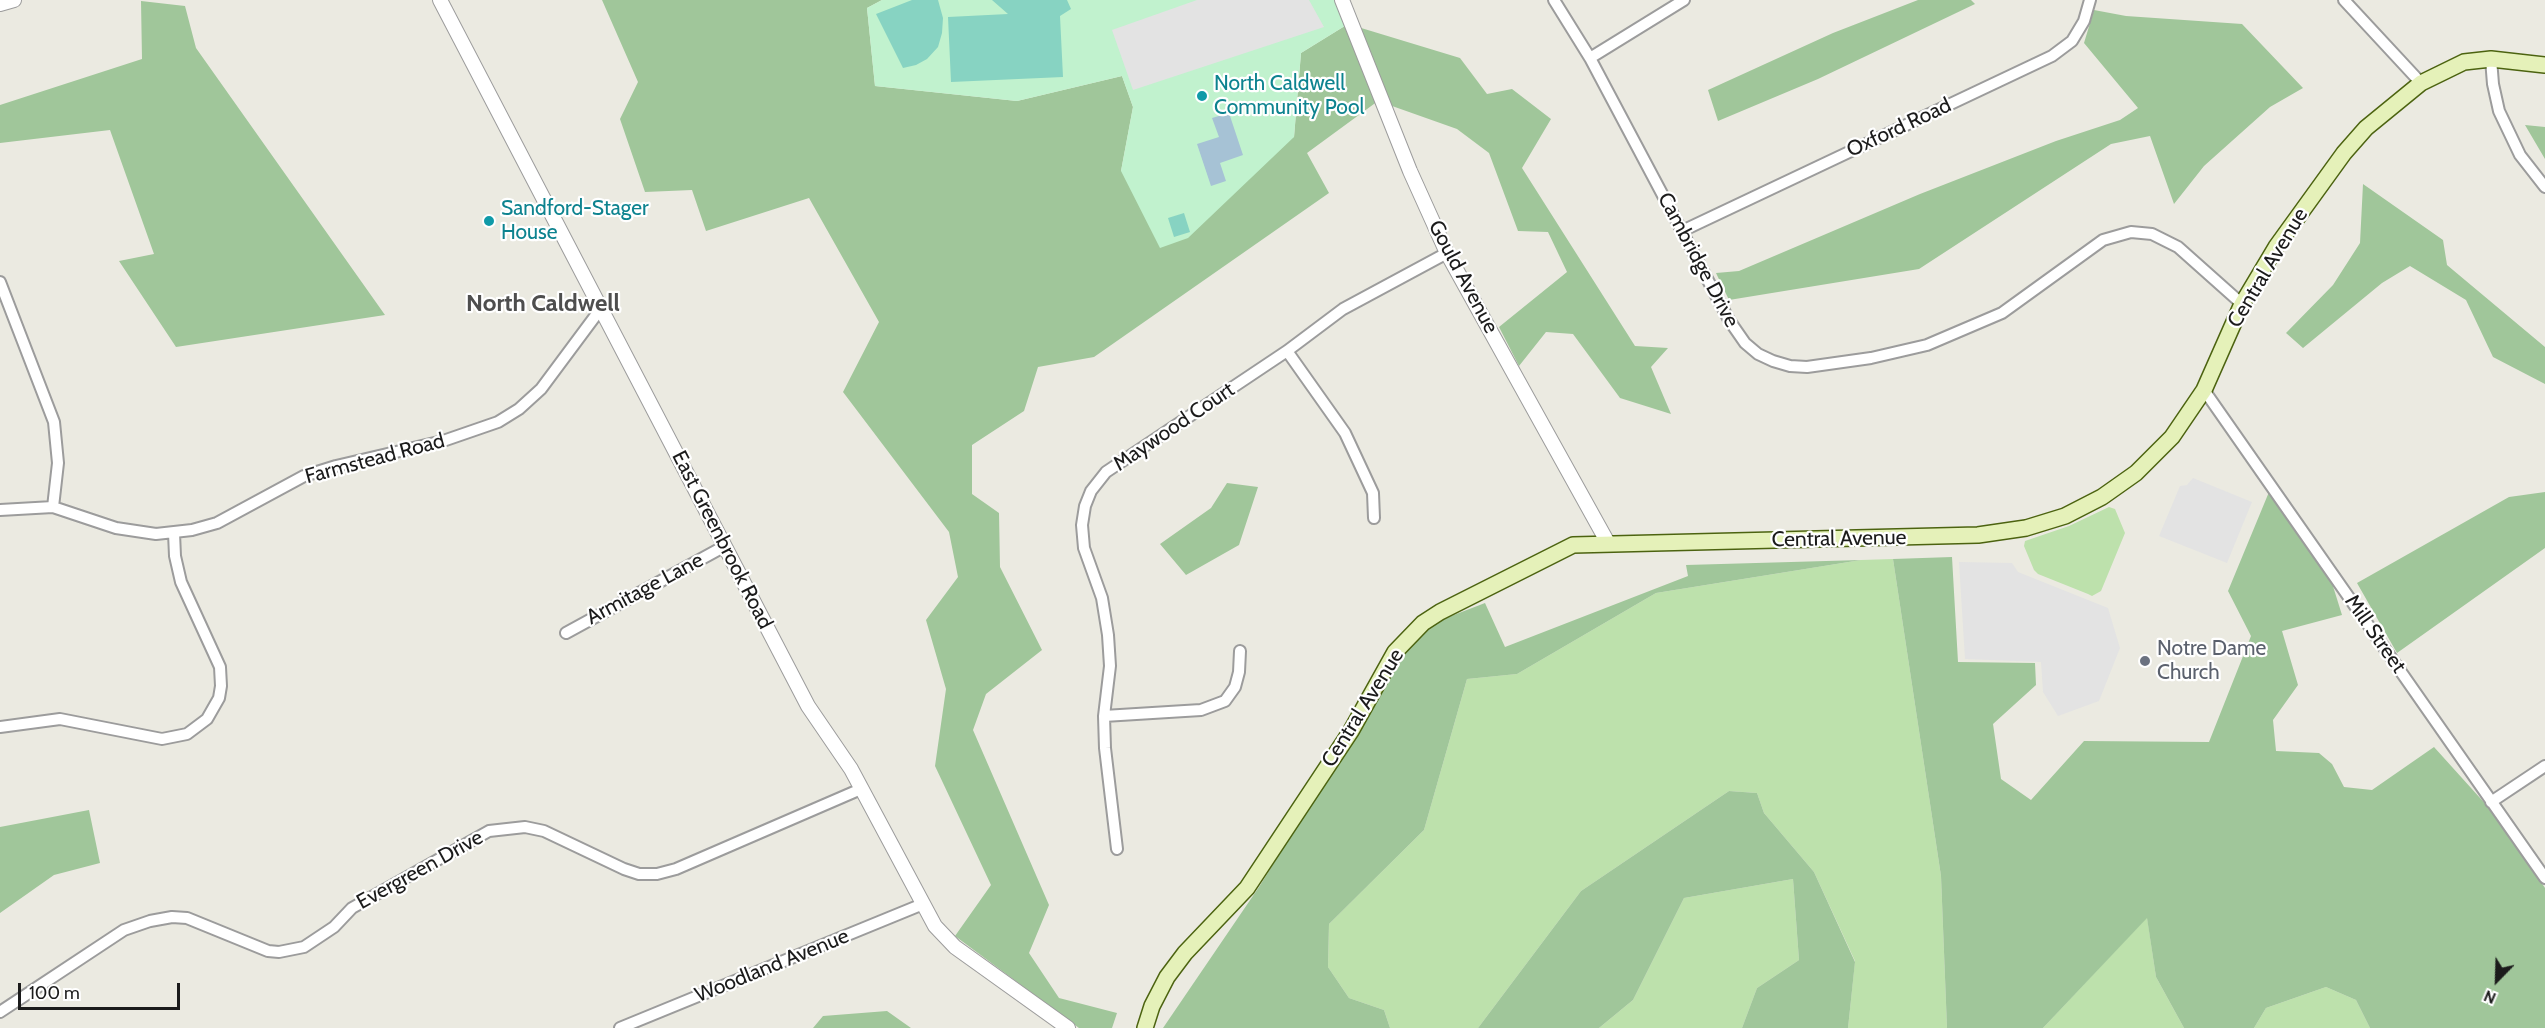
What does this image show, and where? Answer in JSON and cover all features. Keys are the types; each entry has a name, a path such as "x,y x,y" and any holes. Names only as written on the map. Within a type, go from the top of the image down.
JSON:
{"main road":[{"name":"Central Avenue","path":"1145,1028 1152,1006 1167,977 1185,953 1247,888 1351,731 1395,652 1408,637 1440,612 1573,545 1978,535 2026,528 2065,516 2102,497 2136,473 2172,437 2204,390 2242,304 2287,231 2344,153 2366,128 2421,83 2464,62 2491,59 2545,65"}],"street":[{"path":"0,4 14,0"},
{"name":"East Greenbrook Road","path":"440,0 808,706 851,769 935,926 955,947 1068,1028"},
{"name":"Cambridge Drive","path":"1554,0 1590,58 1739,337 1758,354 1790,366 1807,367 1871,358 1927,345 2002,313 2103,240 2131,232 2152,234 2178,247 2242,304"},
{"path":"1590,58 1684,0"},
{"name":"Oxford Road","path":"1682,231 2052,56 2072,41 2084,21 2090,0"},
{"path":"2344,0 2421,83"},
{"name":"Gould Avenue","path":"1345,1 1410,171 1447,252 1608,543"},
{"path":"2491,59 2493,84 2499,111 2520,155 2545,187"},
{"name":"Maywood Court","path":"1117,849 1105,748 1104,716 1110,666 1108,635 1102,598 1084,548 1082,525 1085,506 1091,491 1106,472 1287,351 1343,309 1447,252"},
{"path":"0,282 54,422 58,463 53,507"},
{"name":"Farmstead Road","path":"0,510 53,507 116,528 156,534 174,533 217,523 304,476 336,466 443,441 498,422 519,409 541,389 602,307"},
{"path":"1287,351 1345,433 1373,493 1374,518"},
{"name":"Mill Street","path":"2204,390 2545,878"},
{"path":"0,727 60,719 162,739 187,734 207,719 219,698 220,667 181,582 175,556 174,533"},
{"name":"Armitage Lane","path":"566,633 725,546"},
{"path":"1104,716 1201,710 1225,701 1237,680 1240,651"},
{"path":"2491,802 2545,766"},
{"name":"Evergreen Drive","path":"0,1012 124,930 150,921 172,917 187,918 268,951 287,951 304,947 334,927 352,908 489,831 525,828 544,831 639,874 657,874 676,869 861,789"},
{"name":"Woodland Avenue","path":"620,1028 923,904"}],"green space":[{"path":"602,0 882,0 867,8 875,86 1017,101 1122,76 1133,107 1121,171 1294,137 1301,53 1348,24 1460,58 1487,94 1512,89 1551,119 1522,168 1635,346 1668,348 1651,367 1671,414 1620,398 1573,334 1546,332 1519,366 1499,327 1567,272 1548,232 1518,231 1489,153 1457,129 1378,101 1307,153 1329,193 1094,357 1038,367 1024,411 972,445 972,494 999,513 1000,567 1042,650 986,694 973,730 1049,905 1029,953 1059,998 1117,1013 1112,1028 1079,1028 955,936 991,885 935,766 946,689 926,620 958,577 949,532 843,392 879,322 809,198 706,231 692,190 645,192 620,119 638,82"},
{"path":"882,0 1335,0 1348,24 1301,53 1294,137 1188,238 1160,248 1121,171 1133,107 1122,76 1017,101 875,86 867,8"},
{"path":"1918,0 1971,0 1975,4 1818,79 1718,121 1708,90 1833,33"},
{"path":"141,1 185,6 196,48 385,315 176,347 119,261 154,254 110,130 0,143 0,105 142,59"},
{"path":"2094,10 2126,16 2242,24 2303,88 2270,107 2204,166 2174,204 2150,136 2111,144 1919,269 1729,300 1716,273 1739,271 1920,194 2056,141 2120,120 2138,108 2084,43"},
{"path":"2525,125 2545,127 2545,159"},
{"path":"2363,184 2443,240 2447,265 2545,347 2545,384 2493,357 2466,300 2410,266 2382,283 2303,348 2286,333 2333,285 2360,243"},
{"path":"1227,483 1258,487 1239,545 1186,575 1160,544 1211,508"},
{"path":"2269,492 2332,583 2342,615 2282,631 2298,685 2273,720 2276,751 2319,753 2332,764 2344,787 2372,790 2434,747 2499,819 2545,888 2545,1028 2370,1028 2356,1000 2326,987 2266,1008 2254,1028 2184,1028 2156,977 2147,918 2043,1028 1947,1028 1941,876 1893,559 1952,557 1958,662 2035,663 2036,685 1993,724 2001,779 2031,800 2084,741 2209,742 2251,636 2228,591"},
{"path":"2545,492 2545,548 2397,653 2357,583 2509,497"},
{"path":"2109,507 2115,509 2125,533 2101,591 2092,596 2038,574 2034,570 2024,546 2025,541 2069,526"},
{"path":"1893,559 1941,876 1947,1028 1848,1028 1855,961 1814,872 1764,813 1757,793 1729,791 1581,891 1478,1028 1390,1028 1384,1010 1349,998 1328,967 1329,924 1424,830 1467,679 1517,674 1656,593 1861,560"},
{"path":"1861,560 1656,593 1517,674 1467,679 1424,830 1329,924 1328,967 1349,998 1384,1010 1390,1028 1163,1028 1259,887 1406,651 1433,623 1485,603 1505,647 1688,576 1686,565"},
{"path":"1729,791 1757,793 1764,813 1814,872 1855,962 1848,1028 1742,1028 1757,988 1799,960 1793,879 1684,898 1633,1000 1599,1028 1478,1028 1581,891"},
{"path":"89,810 100,863 54,875 0,913 0,827"},
{"path":"1793,879 1799,960 1757,988 1742,1028 1599,1028 1633,1000 1684,898"},
{"path":"2147,917 2156,977 2184,1028 2043,1028"},
{"path":"2326,987 2356,1000 2370,1028 2254,1028 2266,1008"},
{"path":"887,1011 911,1028 813,1028 823,1016"}],"shaded area":[{"path":"912,0 938,0 943,18 942,33 938,47 927,59 903,68 876,14"},
{"path":"992,0 1067,0 1071,9 1060,16 1063,77 951,82 948,17 1008,14"},
{"path":"1197,0 1309,0 1324,27 1133,90 1112,30"},
{"path":"1229,113 1243,155 1220,163 1226,181 1211,186 1197,144 1219,137 1212,118"},
{"path":"1184,213 1190,232 1174,237 1168,218"},
{"path":"2193,478 2252,502 2227,563 2159,536 2180,486 2187,485"},
{"path":"1959,562 2012,563 2018,572 2108,608 2120,648 2099,701 2058,716 2043,692 2041,662 1965,659"}],"place":[{"name":"North Caldwell Community Pool","path":"1202,96"},
{"name":"Sandford-Stager House","path":"489,221"},
{"name":"Notre Dame Church","path":"2145,661"}],"district":[{"name":"North Caldwell","path":"543,304"}]}
